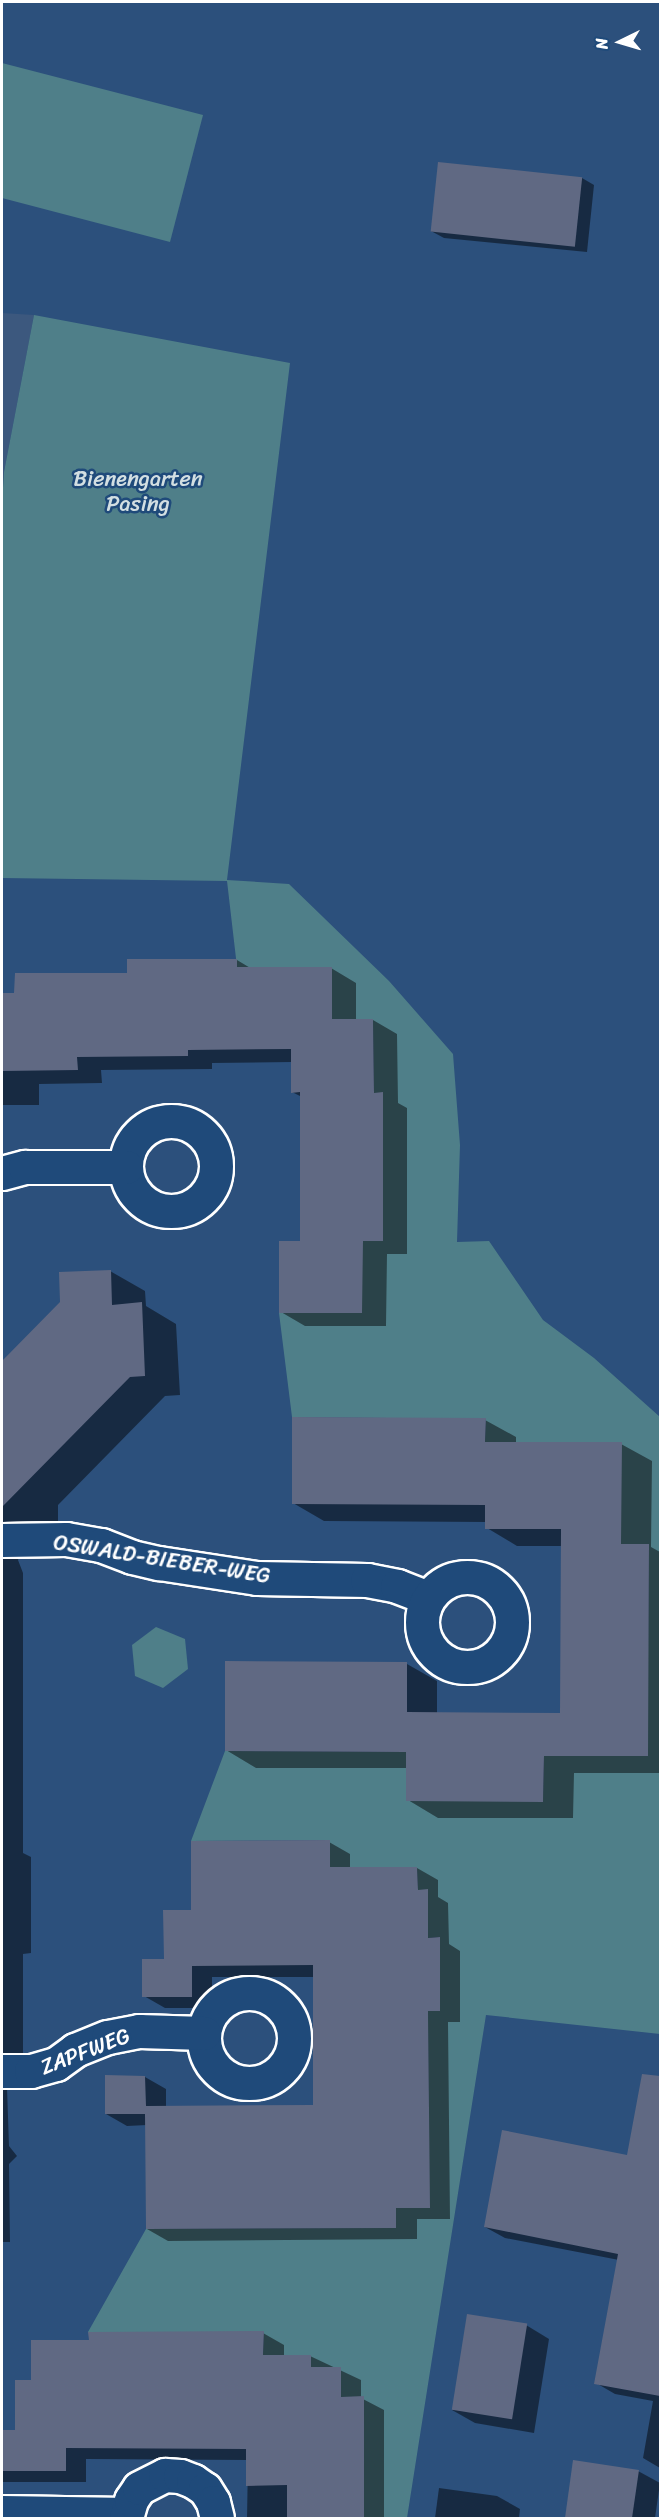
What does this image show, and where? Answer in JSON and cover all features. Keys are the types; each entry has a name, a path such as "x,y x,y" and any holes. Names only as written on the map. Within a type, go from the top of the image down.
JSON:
{"street":[{"path":"2,1173 25,1167 126,1167"},
{"name":"OSWALD-BIEBER-WEG","path":"2,1540 66,1539 101,1545 132,1557 159,1563 257,1578 368,1580 397,1586 428,1598"},
{"name":"ZAPFWEG","path":"2,2071 31,2071 56,2064 75,2050 108,2037 139,2031 204,2033"},
{"path":"2,2512 126,2516 139,2488 165,2475 180,2476 205,2489 213,2502 217,2518"}],"shaded area":[{"path":"2,313 34,315 4,472 2,503"}],"green space":[{"path":"2,63 203,115 170,242 2,198"},
{"name":"Bienengarten Pasing","path":"34,315 290,363 227,880 289,884 389,981 453,1054 460,1145 457,1242 489,1241 543,1320 594,1358 660,1417 660,2034 486,2015 407,2518 364,2518 364,2397 341,2397 341,2367 311,2367 310,2355 263,2355 264,2332 88,2332 146,2229 396,2228 396,2208 429,2208 428,2011 440,2011 439,1937 428,1938 428,1890 418,1890 417,1867 330,1867 329,1840 191,1841 225,1751 406,1752 407,1801 543,1801 544,1756 647,1756 649,1544 621,1544 621,1442 485,1442 486,1419 292,1417 279,1313 363,1241 383,1240 383,1093 374,1093 373,1019 332,1019 237,967 227,881 2,878 2,503 4,472"},
{"path":"156,1627 185,1639 188,1669 163,1688 135,1676 132,1645"}],"building":[{"path":"438,162 582,177 575,247 431,232"},
{"path":"127,959 237,959 237,967 332,967 332,1019 373,1019 374,1093 383,1092 383,1241 363,1241 362,1313 279,1313 279,1241 300,1241 300,1092 291,1093 291,1049 188,1050 188,1056 77,1057 78,1070 2,1071 2,993 14,993 15,973 127,973"},
{"path":"111,1270 112,1305 142,1302 145,1376 130,1377 2,1507 2,1361 60,1302 59,1272"},
{"path":"292,1417 486,1418 485,1442 622,1442 621,1544 649,1544 648,1756 544,1756 543,1802 406,1801 406,1752 225,1751 225,1661 407,1662 407,1712 560,1713 561,1529 485,1529 485,1505 292,1504"},
{"path":"330,1840 330,1867 417,1867 418,1890 428,1889 428,1938 440,1937 440,2011 428,2011 430,2208 396,2208 396,2228 146,2229 145,2114 105,2114 105,2075 145,2076 146,2106 313,2105 313,1965 192,1966 192,1997 142,1997 142,1959 164,1959 163,1910 191,1910 191,1841"},
{"path":"642,2074 660,2076 660,2396 594,2384 618,2254 484,2227 502,2130 627,2155"},
{"path":"467,2314 527,2324 512,2419 452,2410"},
{"path":"264,2331 263,2355 311,2355 311,2367 341,2367 341,2397 364,2396 364,2518 287,2518 287,2485 246,2486 246,2449 66,2448 66,2471 2,2471 2,2430 15,2430 15,2380 31,2380 31,2340 89,2340 88,2332"},
{"path":"573,2460 639,2470 632,2518 565,2518"}]}
